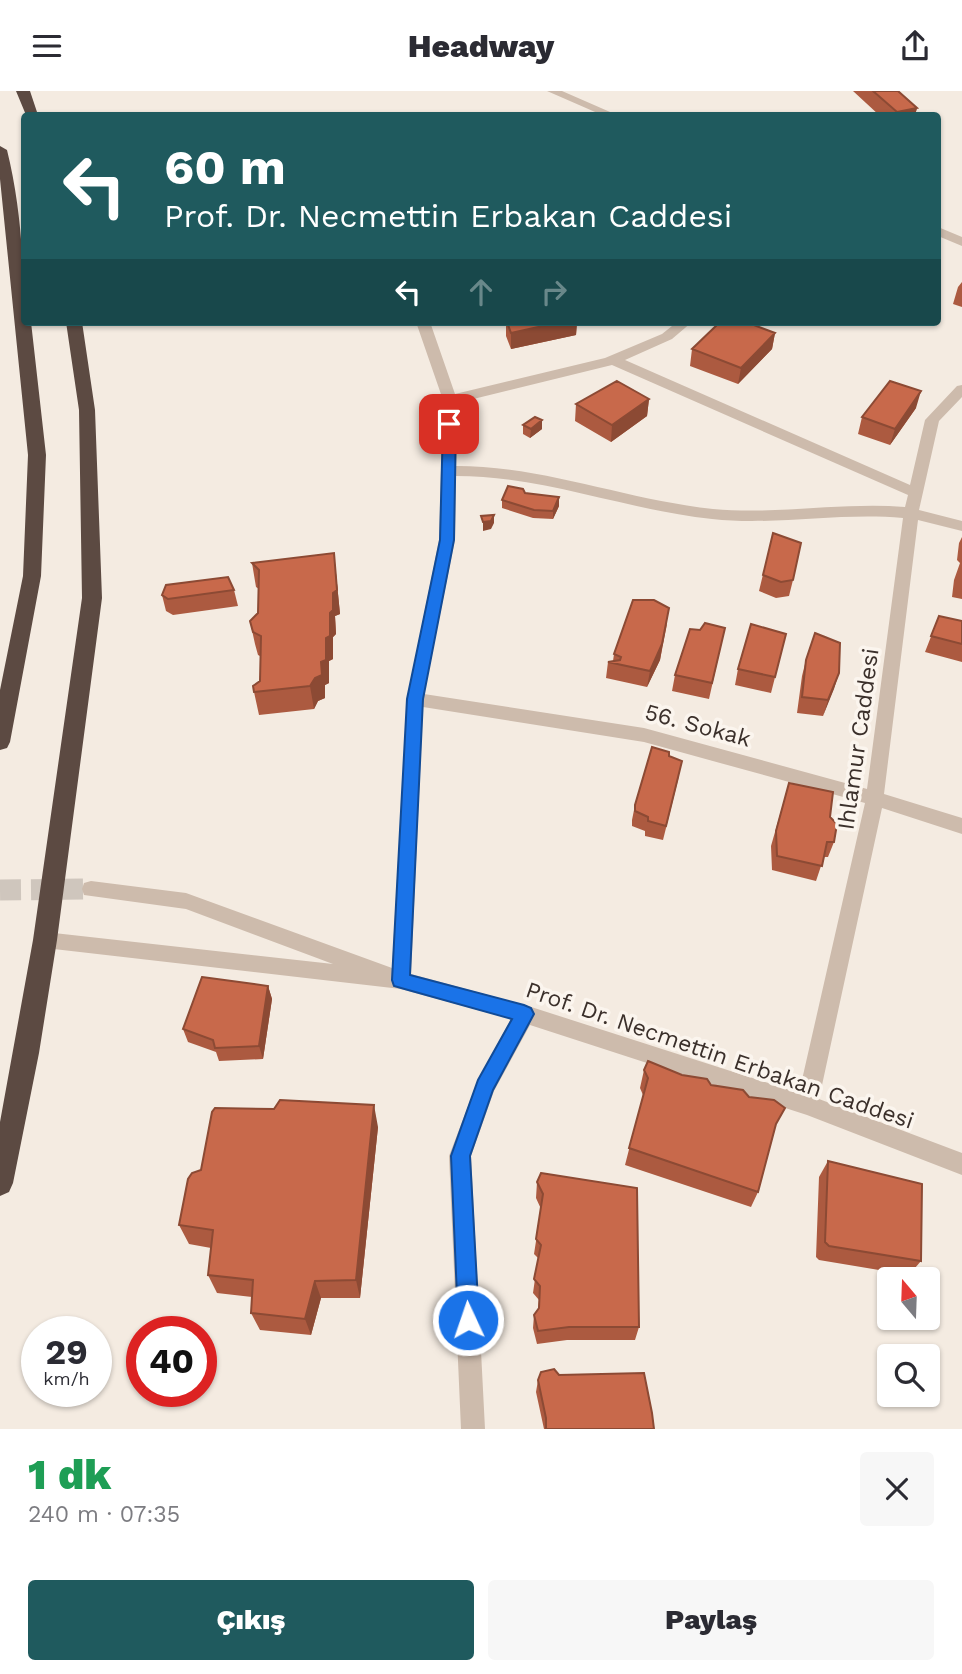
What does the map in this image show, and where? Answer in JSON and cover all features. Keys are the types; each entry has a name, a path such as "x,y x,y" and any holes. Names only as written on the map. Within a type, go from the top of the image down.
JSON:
{"highway":[{"path":"23,91 31,112"},
{"path":"0,150 9,187 21,302"},
{"path":"0,742 32,576 37,455 24,326"},
{"path":"0,1183 27,1053 45,940 92,598 88,409 75,326"}],"street":[{"path":"552,91 604,112"},
{"path":"941,232 962,242"},
{"path":"91,889 186,901 401,980 415,699 447,540 450,400 425,326"},
{"path":"450,400 613,360 649,348 675,333 681,326"},
{"path":"613,360 916,493"},
{"name":"Ihlamur Caddesi","path":"807,1105 875,799 911,513 932,421 962,389"},
{"path":"447,471 490,470 536,475 711,514 773,516 868,511 911,513 962,526"},
{"name":"56. Sokak","path":"415,699 644,735 962,826"},
{"name":"Prof. Dr. Necmettin Erbakan Caddesi","path":"45,940 401,980 524,1014 807,1105 962,1164"},
{"path":"473,1429 460,1156 485,1087 524,1014"}],"building":[{"path":"873,91 898,91 917,108 897,112"},
{"path":"508,326 543,326 511,333"},
{"path":"716,326 757,326 775,333 741,368 692,349"},
{"path":"617,381 649,399 612,425 576,404"},
{"path":"890,381 921,391 895,429 862,417"},
{"path":"535,417 542,420 531,429 523,425"},
{"path":"508,486 523,489 525,493 559,497 553,511 534,510 502,500"},
{"path":"494,515 491,521 483,522 481,516"},
{"path":"773,533 801,543 793,580 781,582 763,575"},
{"path":"334,553 337,590 333,593 330,636 326,638 326,660 321,662 322,675 315,678 310,686 254,692 253,686 260,681 261,636 253,632 250,621 258,613 259,570 252,563"},
{"path":"228,577 234,590 168,599 162,595 166,585"},
{"path":"633,600 654,600 669,608 662,644 650,671 608,662 620,660 621,657 614,654"},
{"path":"939,616 962,621 962,644 931,636"},
{"path":"705,623 725,628 712,683 675,675 690,629 700,630"},
{"path":"751,624 786,634 775,677 738,669"},
{"path":"815,633 840,643 839,673 828,700 802,697 806,660"},
{"path":"652,747 669,752 669,756 682,761 666,826 648,821 648,817 635,811"},
{"path":"789,783 833,792 830,817 837,824 834,842 827,842 822,866 777,856 776,831"},
{"path":"202,977 268,986 259,1046 215,1048 213,1040 183,1029"},
{"path":"648,1061 682,1075 707,1079 711,1085 743,1090 749,1097 774,1100 785,1108 776,1124 758,1192 629,1148 648,1078 644,1070"},
{"path":"280,1100 374,1105 356,1280 315,1281 305,1319 251,1313 253,1280 208,1275 213,1230 179,1225 188,1179 192,1173 201,1170 215,1108 274,1109"},
{"path":"828,1161 922,1184 921,1261 829,1246 825,1242"},
{"path":"541,1173 637,1188 639,1327 569,1327 538,1331 534,1315 539,1308 540,1286 534,1279 541,1245 536,1239 543,1194 537,1182"},
{"path":"554,1369 559,1375 644,1373 654,1429 546,1429 538,1380 541,1372"}],"tunnel":[{"path":"0,890 91,889"}],"route":[{"path":"449,424 447,540 415,699 401,980 524,1014 485,1087 460,1156 468,1320"}]}
